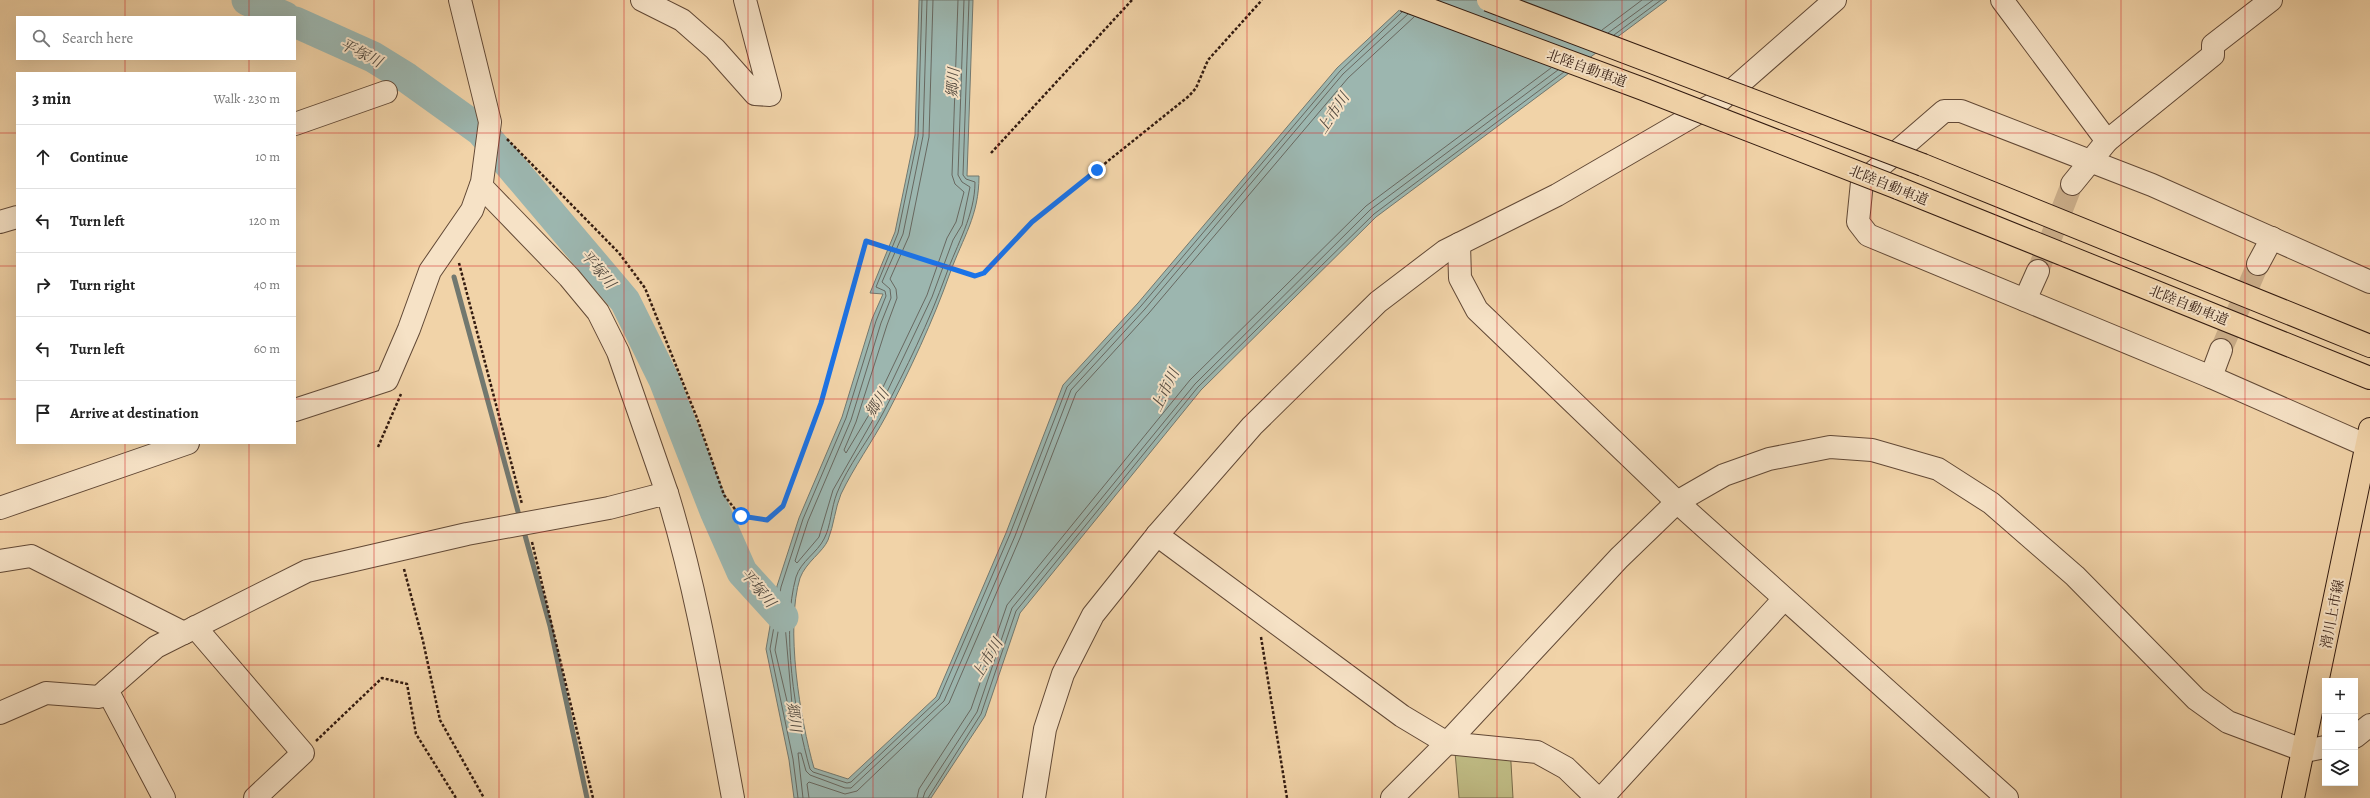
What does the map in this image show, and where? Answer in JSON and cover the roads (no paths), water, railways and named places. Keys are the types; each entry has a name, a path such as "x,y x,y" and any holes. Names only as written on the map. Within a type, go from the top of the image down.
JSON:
{"main road":[{"name":"北陸自動車道","path":"1404,0 1643,89 1898,188 2370,378"},
{"name":"北陸自動車道","path":"1488,0 1923,165 2370,346"},
{"name":"滑川上市線","path":"2293,798 2315,749 2369,440"}],"street":[{"path":"296,410 387,380 409,329 430,271 472,210 482,182 490,122 460,0"},
{"path":"642,0 682,20 715,49 756,94 770,95 745,0"},
{"path":"1034,798 1045,729 1063,674 1092,615 1157,535 1252,426 1378,302 1445,251 1557,195 1722,98 1835,0"},
{"path":"2002,0 2106,141"},
{"path":"2072,184 2088,161 2106,141 2213,56 2213,45 2271,0"},
{"path":"296,124 386,92"},
{"path":"2369,440 2211,377 1868,235 1858,222 1862,182 1944,111 1961,111 2152,185 2370,282"},
{"path":"482,182 569,277 598,312 618,352 683,544 698,605 733,798"},
{"path":"0,222 16,217"},
{"path":"2258,264 2272,238"},
{"path":"1459,244 1460,278 1477,310 1677,502 2007,798"},
{"path":"2025,300 2038,271"},
{"path":"2211,377 2222,350"},
{"path":"0,508 185,444"},
{"path":"1392,798 1447,743 1619,558 1677,502 1724,475 1769,459 1830,447 1872,450 1938,469 1991,502 2075,576 2196,699 2228,722 2315,749"},
{"path":"0,713 46,693 99,697 156,647 307,571 467,534 609,508 667,493"},
{"path":"1157,535 1257,607 1402,716 1447,743 1537,752 1566,768 1597,798"},
{"path":"0,561 32,556 189,630 303,753 255,798"},
{"path":"1602,798 1784,599"},
{"path":"107,690 164,798"},
{"path":"2358,735 2370,726"}],"water":[{"path":"919,0 973,0 967,176 979,176 978,190 973,215 969,226 921,345 886,416 841,494 826,544 806,567 800,578 794,621 794,647 799,699 809,748 814,768 848,779 936,697 1006,533 1063,385 1138,303 1337,68 1410,0 1667,0 1376,217 1201,390 1020,613 985,716 931,798 794,798 789,760 766,649 777,586 799,518 842,417 872,319 883,294 870,293 895,232 915,135"}],"waterway":[{"name":"平塚川","path":"247,0 283,16"},
{"name":"平塚川","path":"296,22 373,57 407,78 481,131 625,301 664,380 715,511 742,572 783,617"},
{"path":"454,277 520,519"},
{"path":"523,528 550,626 587,798"}],"tunnel":[{"path":"2038,271 2072,184"},
{"path":"2221,350 2258,264"}],"water label":[{"name":"郷川","path":"953,83"},
{"name":"上市川","path":"1333,113"},
{"name":"上市川","path":"1165,390"},
{"name":"郷川","path":"877,403"},
{"name":"上市川","path":"987,659"},
{"name":"郷川","path":"794,717"}]}
